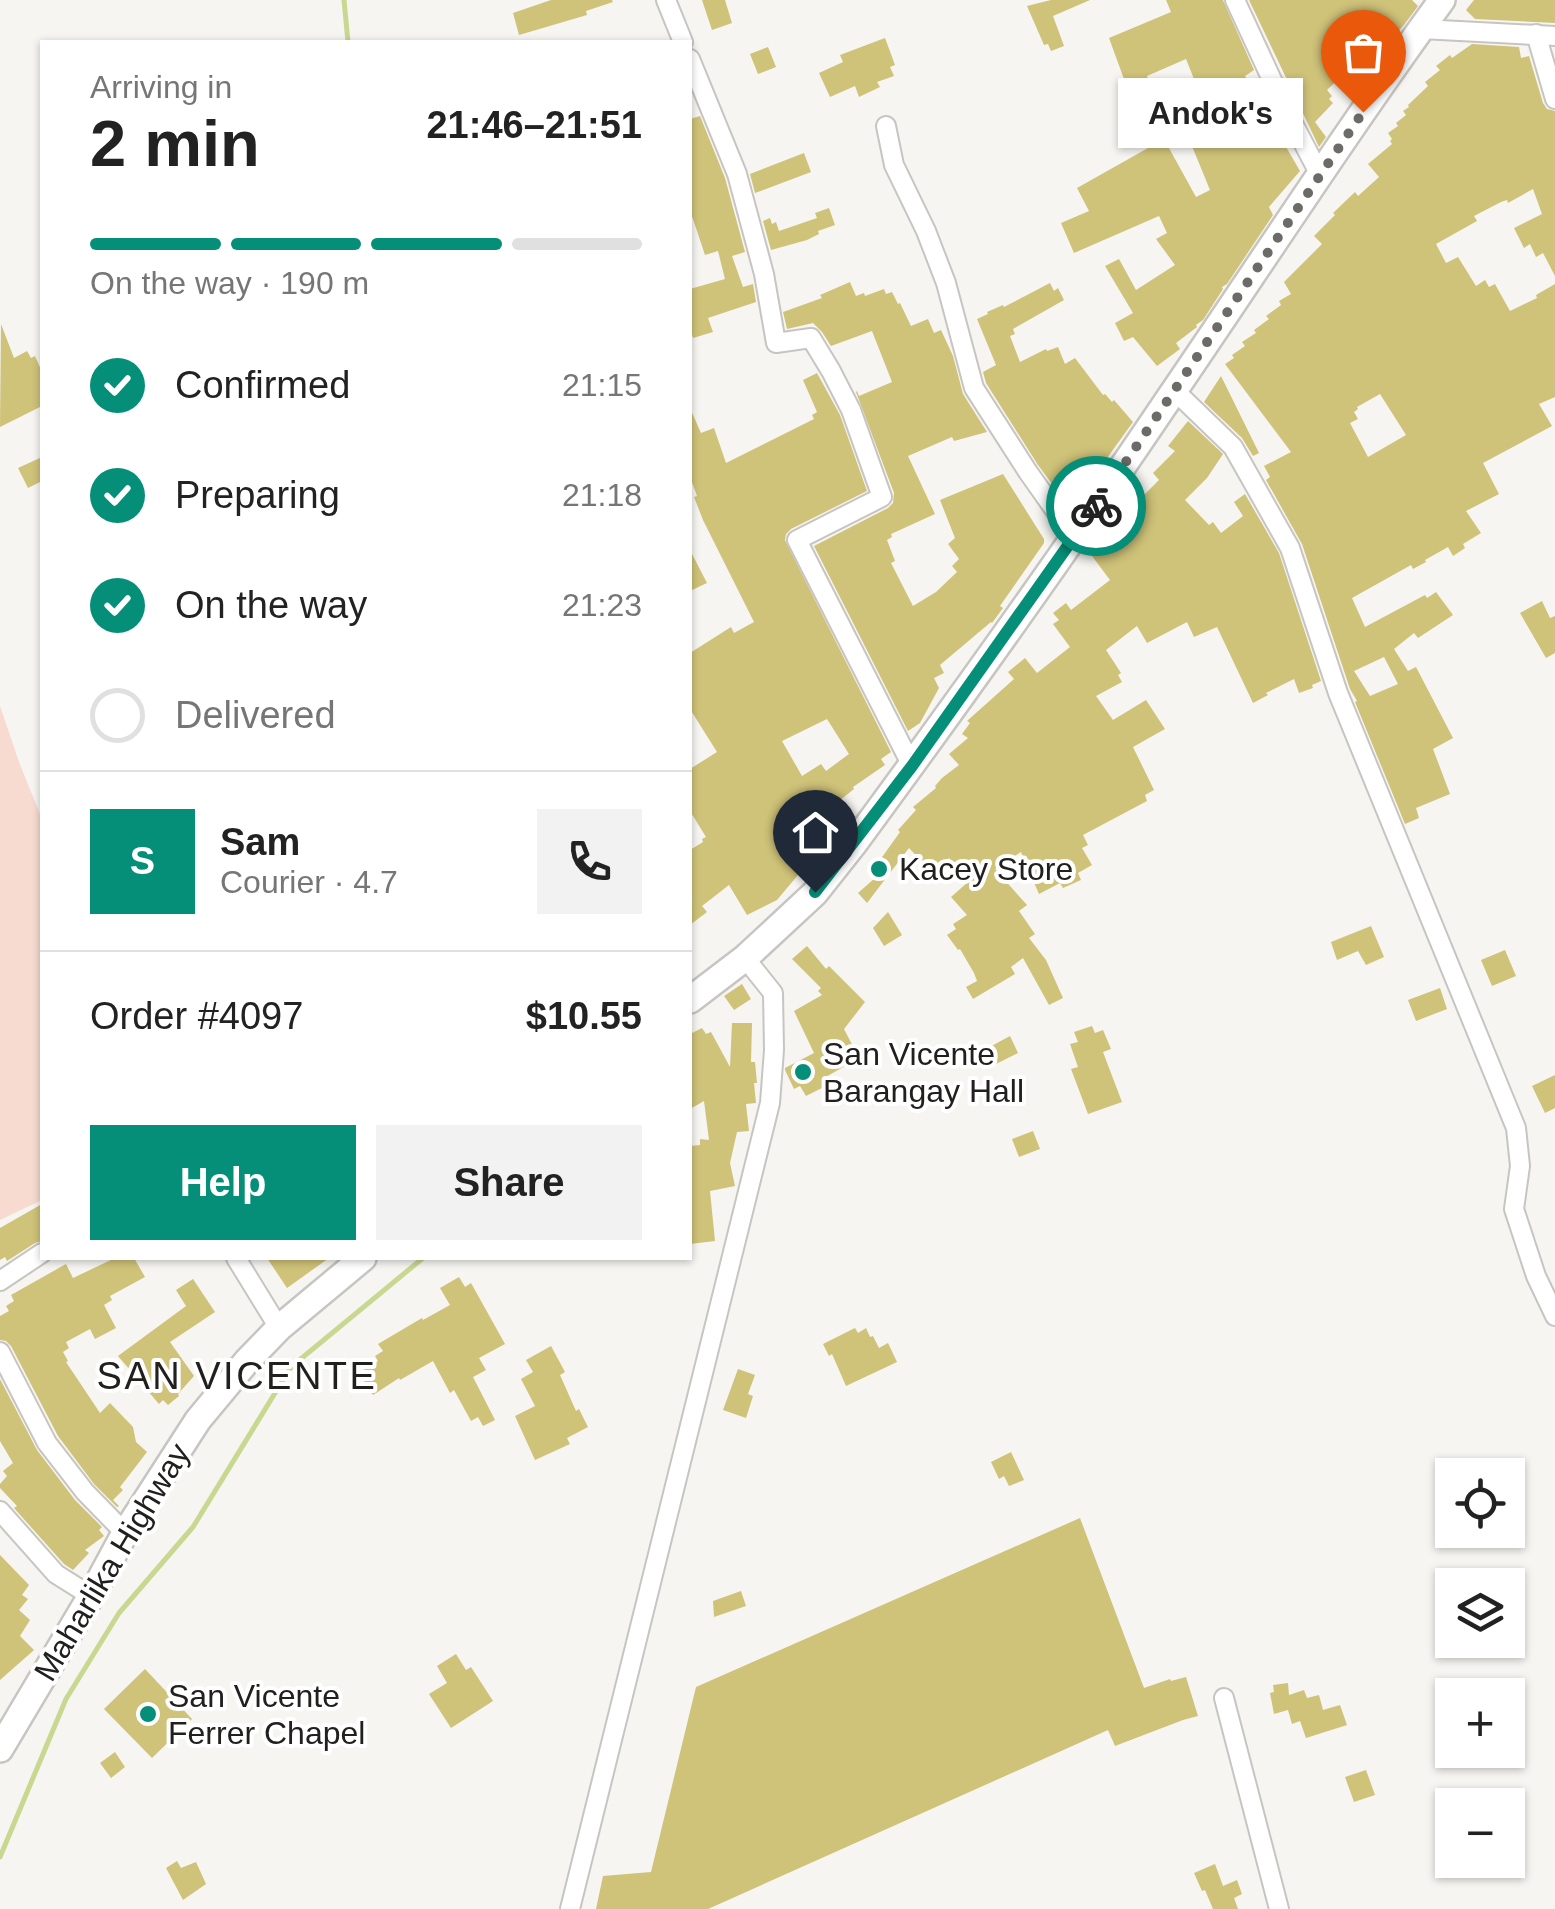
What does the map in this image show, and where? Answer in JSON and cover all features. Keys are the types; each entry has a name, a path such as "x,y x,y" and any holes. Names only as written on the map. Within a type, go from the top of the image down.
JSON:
{"highway":[{"path":"692,998 744,958 815,892 912,766 1442,0"},
{"name":"Maharlika Highway","path":"0,1749 125,1533 198,1420 279,1328 361,1260"}],"street":[{"path":"666,0 682,40"},
{"path":"1234,0 1319,173"},
{"path":"1421,29 1546,35 1555,98"},
{"path":"692,64 738,174 764,274 776,343 811,338 851,410 882,497 798,540 912,766"},
{"path":"886,126 894,166 926,230 946,283 974,388 1074,537"},
{"path":"1175,390 1233,447 1290,548 1338,693 1516,1128 1520,1166 1514,1209 1536,1276 1555,1316"},
{"path":"570,1909 770,1103 773,993 744,958"},
{"path":"0,1281 40,1254"},
{"path":"237,1260 279,1328"},
{"path":"0,1352 47,1444 85,1492 125,1533"},
{"path":"0,1511 56,1574 91,1596"},
{"path":"1224,1698 1279,1909"}],"shaded area":[{"path":"0,706 40,814 40,1201 0,1220"}],"building":[{"path":"551,0 613,2 586,11 587,15 519,35 513,13"},
{"path":"702,0 725,0 732,23 712,30"},
{"path":"1051,0 1090,0 1053,16 1064,46 1051,51 1048,44 1044,45 1027,6"},
{"path":"1166,0 1223,0 1254,70 1245,76 1300,171 1269,207 1273,215 1203,320 1176,343 1180,349 1157,366 1133,337 1124,341 1115,323 1133,313 1105,266 1119,259 1136,290 1175,265 1156,239 1167,233 1159,216 1074,253 1061,223 1089,211 1077,188 1164,139 1196,197 1210,190 1171,95 1196,84 1186,59 1147,76 1156,99 1138,106 1109,38 1171,12"},
{"path":"1249,0 1412,0 1418,6 1379,51 1383,55 1367,75 1355,63 1327,90 1333,103 1315,122 1326,137 1319,147"},
{"path":"1474,0 1555,0 1555,23 1475,19 1466,10"},
{"path":"885,38 895,65 890,67 894,76 877,82 880,87 859,97 855,86 830,97 819,73 843,62 840,55"},
{"path":"1472,44 1519,47 1521,58 1529,56 1543,103 1555,111 1555,276 1543,253 1536,257 1530,244 1524,248 1514,228 1542,214 1533,189 1474,216 1477,221 1436,244 1446,263 1458,257 1476,286 1485,280 1489,287 1495,284 1510,311 1555,284 1555,397 1539,404 1552,426 1483,463 1499,494 1466,511 1481,533 1453,556 1448,547 1413,569 1411,565 1352,598 1365,627 1436,592 1453,615 1418,638 1414,633 1394,649 1408,671 1416,667 1453,738 1433,749 1450,794 1416,808 1419,818 1405,824 1350,689 1302,544 1266,480 1270,477 1264,466 1291,452 1225,364 1245,346 1242,342 1269,319 1266,316 1281,305 1279,301 1291,294 1284,282 1322,244 1314,236 1355,192 1358,196 1379,177 1368,164 1392,144 1388,133 1398,126 1396,123 1406,115 1403,111 1428,86 1425,82 1440,70 1436,66 1450,55 1452,58","holes":["1380,394 1406,435 1368,457 1350,423 1358,419 1354,412 1357,407","1384,657 1398,684 1370,696 1354,671"]},
{"path":"768,47 776,67 758,74 750,54"},
{"path":"700,116 725,178 745,252 732,256 743,287 753,284 756,302 708,318 713,332 693,338 692,288 725,279 718,251 705,255 692,216 692,118"},
{"path":"804,153 811,172 755,193 750,174"},
{"path":"829,208 835,225 807,240 771,250 763,221 770,218 779,231 817,218 815,213"},
{"path":"850,282 856,296 884,289 886,294 892,292 911,326 928,319 934,333 941,330 963,394 987,432 954,441 952,437 908,456 935,514 891,534 887,540 895,561 891,563 913,606 957,572 952,566 959,559 948,544 955,538 940,500 1003,474 1044,539 992,623 940,665 944,673 934,678 939,688 920,723 908,731 814,546 893,503 894,493 856,392 859,396 892,382 872,331 831,346 813,323 787,329 783,312 822,298 820,295"},
{"path":"1050,283 1064,300 1013,329 1015,334 1010,336 1020,362 1058,347 1065,364 1075,358 1103,395 1114,400 1133,422 1072,511 986,383 983,372 996,365 977,319"},
{"path":"1,324 14,358 27,351 31,358 35,356 40,367 40,407 0,427"},
{"path":"817,373 840,415 867,491 791,529 785,540 891,752 881,759 885,765 798,828 814,850 804,858 808,863 777,900 747,915 729,885 702,906 707,912 692,923 692,849 706,837 692,814 692,768 717,752 692,712 692,652 731,627 734,633 754,622 694,497 697,496 692,482 692,413 701,433 714,428 726,463 814,419 812,415 817,412 803,380","holes":["827,719 849,754 826,771 821,764 802,776 782,741"]},
{"path":"1221,376 1259,453 1253,456 1242,438 1204,402"},
{"path":"1188,421 1223,454 1185,500 1221,533 1243,516 1234,502 1245,494 1279,553 1321,681 1299,693 1294,679 1253,703 1217,627 1194,637 1187,622 1147,643 1137,626 1106,650 1121,673 1118,675 1122,682 1096,696 1113,720 1146,700 1165,729 1133,747 1154,790 1145,795 1147,801 1083,835 1088,845 1082,848 1092,865 1078,873 1081,880 1063,888 1060,883 1039,894 1021,852 995,869 1027,905 1019,911 1035,934 1029,938 1046,960 1063,998 1049,1005 1023,958 1011,967 1015,974 973,999 966,987 977,981 974,973 947,935 956,929 953,924 967,915 951,897 968,882 949,858 934,874 909,848 867,903 858,893 875,878 870,874 916,810 913,807 959,765 949,754 968,738 962,734 970,723 967,721 1014,679 1008,672 1025,658 1037,673 1070,647 1053,624 1059,620 1053,613 1066,603 1071,610 1110,580 1092,556 1102,547 1099,543 1129,515 1124,510 1159,480 1153,473 1175,451 1168,446"},
{"path":"40,458 40,482 28,488 18,468"},
{"path":"692,554 707,583 692,590"},
{"path":"1542,601 1550,618 1555,616 1555,653 1546,658 1520,613"},
{"path":"888,912 902,935 884,946 873,928"},
{"path":"1371,926 1384,957 1366,965 1358,951 1337,960 1331,942"},
{"path":"807,946 826,969 829,966 865,1002 844,1029 859,1058 824,1078 828,1085 806,1096 800,1086 794,1089 785,1068 814,1053 794,1011 822,995 818,991 821,988 792,959"},
{"path":"1505,950 1516,976 1492,986 1481,960"},
{"path":"742,984 751,999 734,1010 724,996"},
{"path":"1440,988 1447,1009 1416,1021 1408,1000"},
{"path":"732,1023 752,1023 756,1103 746,1104 749,1131 737,1132 730,1163 735,1186 710,1191 715,1241 692,1244 692,1146 700,1145 700,1139 709,1140 704,1101 692,1108 692,1033 702,1028 706,1034 711,1032 730,1067"},
{"path":"1092,1026 1095,1033 1103,1030 1111,1049 1103,1052 1122,1102 1088,1114 1071,1069 1078,1067 1070,1044 1078,1042 1074,1032"},
{"path":"1010,1036 1018,1053 994,1065 986,1049"},
{"path":"1555,1075 1555,1108 1545,1113 1532,1086"},
{"path":"1033,1131 1040,1149 1019,1157 1012,1139"},
{"path":"40,1205 40,1242 7,1261 5,1257 0,1260 0,1228"},
{"path":"111,1260 135,1260 145,1277 110,1296 112,1300 104,1305 116,1328 95,1339 90,1329 66,1342 69,1348 63,1352 100,1413 110,1403 133,1427 136,1442 147,1452 120,1487 123,1490 113,1500 117,1507 58,1436 11,1346 0,1340 0,1316 9,1311 6,1306 14,1301 11,1295 66,1264 73,1278"},
{"path":"268,1260 326,1260 287,1288"},
{"path":"459,1277 465,1287 471,1283 505,1344 479,1358 486,1370 473,1377 495,1420 483,1426 478,1417 471,1421 433,1361 373,1395 359,1373 378,1361 375,1356 383,1351 378,1344 450,1305 440,1288"},
{"path":"193,1279 215,1312 170,1342 194,1376 168,1405 163,1400 159,1404 118,1356 186,1306 176,1290"},
{"path":"855,1328 858,1333 866,1328 879,1348 888,1343 897,1362 846,1386 832,1354 829,1356 823,1344"},
{"path":"551,1346 565,1372 560,1375 576,1411 579,1409 588,1427 567,1438 570,1444 535,1460 515,1416 535,1406 521,1379 533,1372 526,1360"},
{"path":"738,1369 755,1375 746,1418 723,1410"},
{"path":"0,1379 37,1450 75,1500 102,1527 99,1530 104,1536 85,1550 89,1553 73,1570 0,1488 7,1476 3,1471 13,1463 0,1441"},
{"path":"1011,1452 1024,1480 1009,1486 1004,1476 999,1479 991,1462"},
{"path":"1080,1518 1144,1688 1186,1677 1198,1716 1115,1746 1108,1730 708,1909 596,1909 603,1876 651,1872 696,1687"},
{"path":"0,1555 29,1585 22,1595 28,1599 19,1610 30,1620 20,1636 34,1650 0,1680"},
{"path":"741,1591 746,1606 714,1617 713,1601"},
{"path":"456,1654 466,1670 471,1667 493,1701 451,1728 429,1694 447,1683 437,1666"},
{"name":"San Vicente Ferrer Chapel","path":"145,1669 192,1719 152,1758 104,1709"},
{"path":"1288,1683 1289,1695 1304,1690 1307,1698 1319,1695 1323,1710 1340,1705 1347,1725 1306,1738 1300,1721 1292,1724 1288,1710 1274,1714 1270,1693 1274,1692 1273,1685"},
{"path":"115,1752 125,1767 111,1778 100,1763"},
{"path":"1366,1770 1375,1795 1354,1802 1345,1777"},
{"path":"177,1861 181,1868 196,1862 206,1884 183,1900 166,1868"},
{"path":"1215,1864 1223,1886 1237,1880 1242,1894 1234,1898 1238,1909 1213,1909 1205,1890 1202,1891 1194,1873"}],"waterway":[{"path":"344,0 348,40"},
{"path":"0,1857 66,1699 119,1613 193,1527 291,1367 421,1260"}],"way so far":[{"path":"1096,506 1363,112"}],"place":[{"name":"Andok's","path":"1363,112"},
{"name":"Kacey Store","path":"879,869"},
{"name":"San Vicente Barangay Hall","path":"803,1072"},
{"name":"San Vicente Ferrer Chapel","path":"148,1714"}],"district":[{"name":"SAN VICENTE","path":"237,1376"}],"route":[{"path":"815,892 912,766 1096,506"}]}
